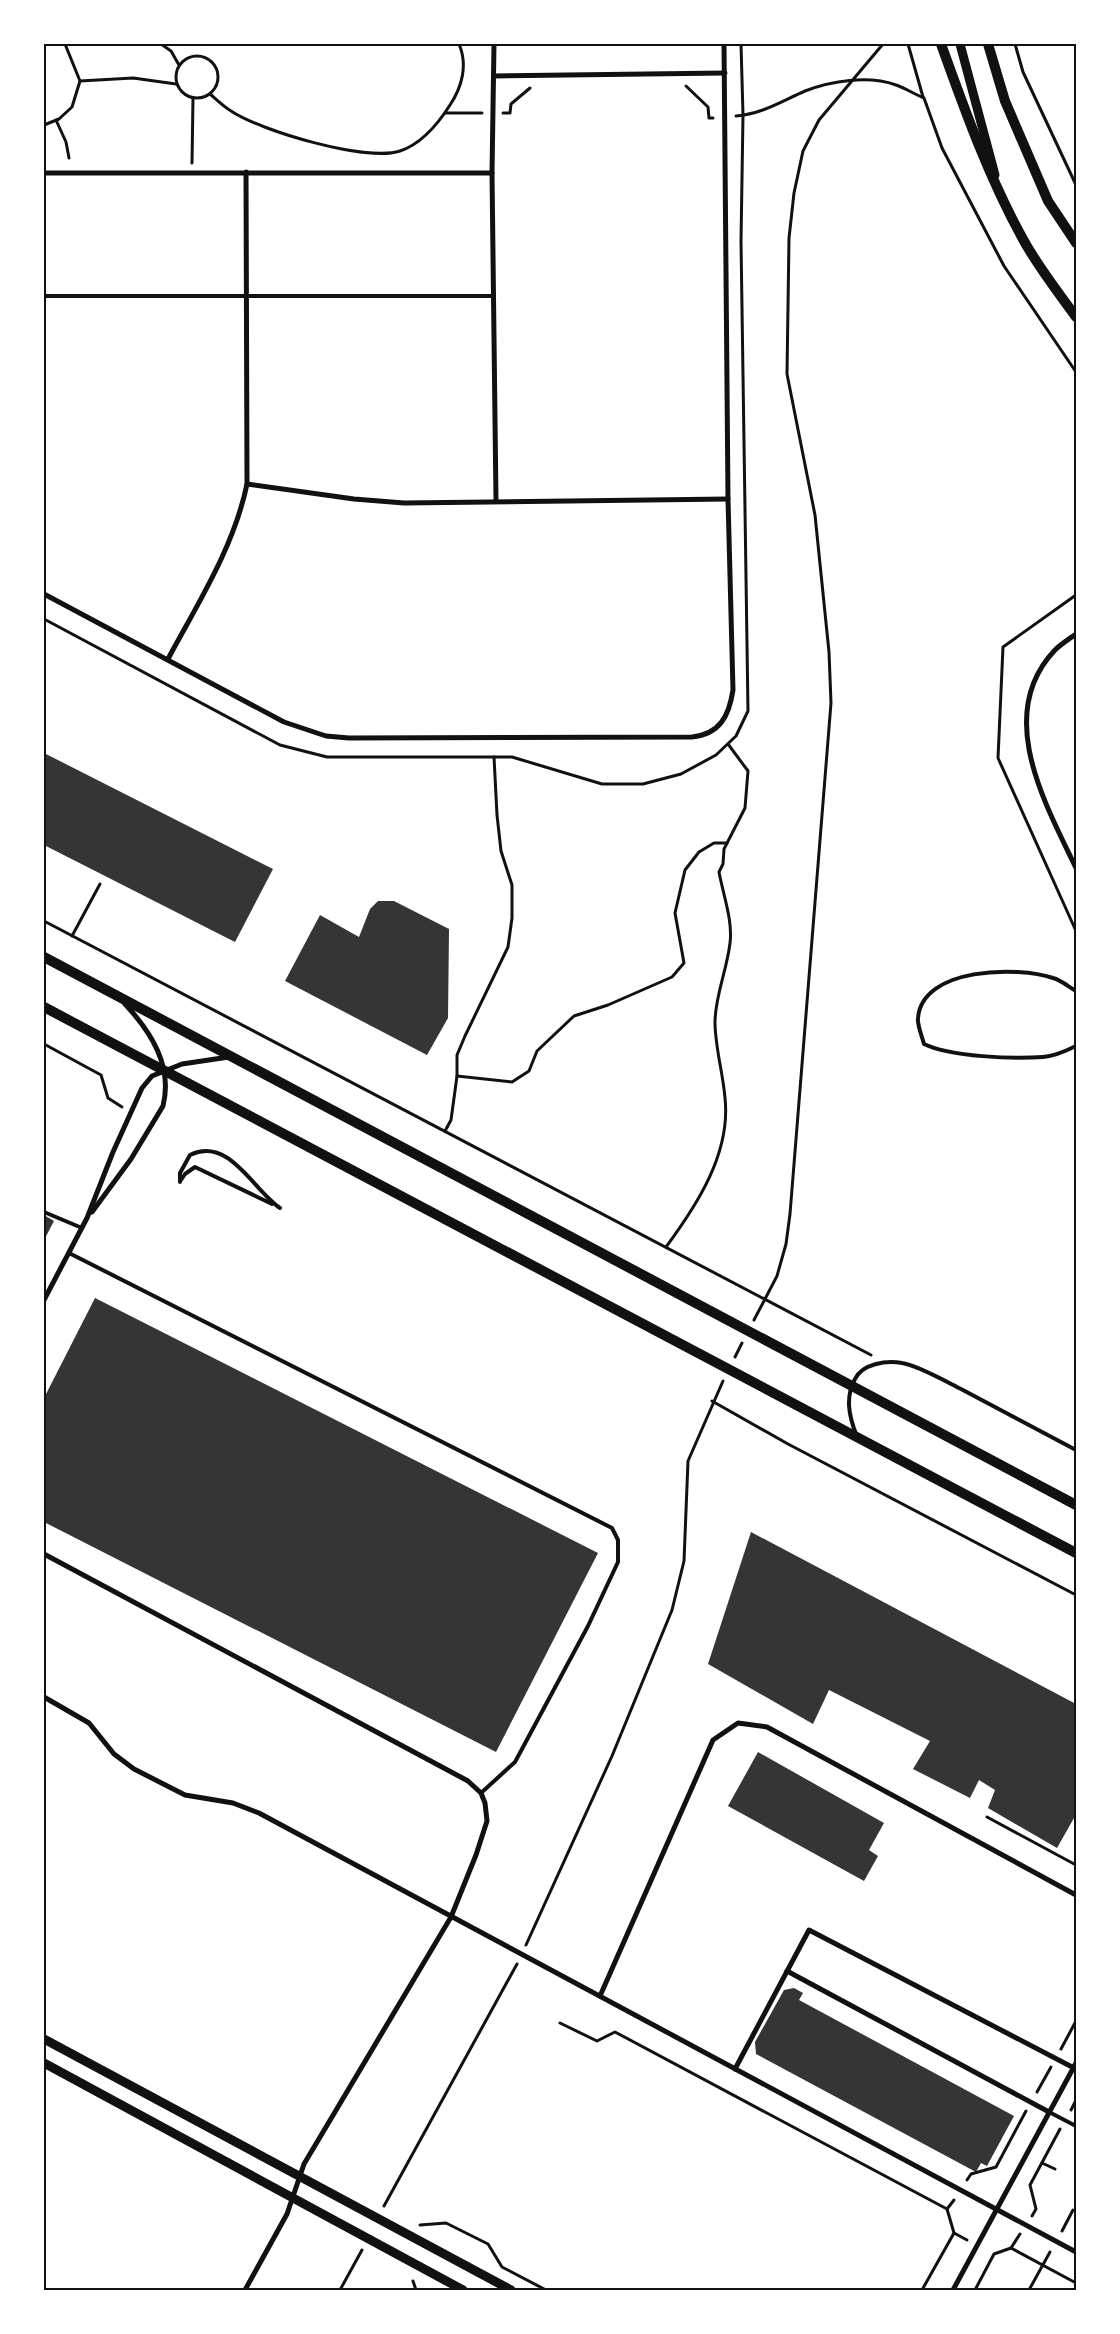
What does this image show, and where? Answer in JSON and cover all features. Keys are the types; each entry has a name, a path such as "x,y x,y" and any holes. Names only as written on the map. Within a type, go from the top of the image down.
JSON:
{"main road":[{"path":"941,44 968,118 1002,197 1025,242 1049,280 1076,317"},
{"path":"988,44 1005,101 1048,201 1076,243"},
{"path":"44,957 1076,1505"},
{"path":"44,1007 1076,1553"}],"street":[{"path":"494,44 492,173 496,501"},
{"path":"44,594 284,722 326,736 349,738 703,736 726,718 733,690 728,499 724,44"},
{"path":"960,44 1002,197"},
{"path":"992,58 994,44"},
{"path":"494,76 725,73"},
{"path":"168,659 225,552 238,518 247,484 246,172"},
{"path":"44,173 492,173"},
{"path":"247,484 377,502 728,499"},
{"path":"1076,634 1056,649 1038,674 1030,691 1027,716 1030,757 1035,777 1076,868"},
{"path":"87,1218 130,1159 163,1106 165,1096 164,1071 156,1045 140,1019 119,997"},
{"path":"44,1300 87,1218 130,1112 142,1088 152,1076 164,1071 202,1060 230,1057"},
{"path":"44,1554 468,1781 481,1794 487,1812 486,1829 451,1917 304,2164 287,2214 245,2290"},
{"path":"44,1697 89,1723 114,1754 134,1769 186,1795 232,1803 259,1813 1076,2252"},
{"path":"600,1996 714,1740 738,1723 767,1727 1076,1895"},
{"path":"735,2068 809,1930 1055,2058 1075,2066 953,2290"},
{"path":"787,1971 1049,2112"},
{"path":"44,2039 511,2290"},
{"path":"44,2062 463,2290"}],"lane":[{"path":"44,296 495,296"},
{"path":"1076,991 1054,978 1024,972 984,972 948,981 925,997 918,1018 924,1044 936,1050 968,1055 1044,1057 1076,1046"},
{"path":"206,1151 218,1153 241,1167 259,1190 280,1208 195,1167 185,1174 180,1182 180,1173 190,1155 206,1151"},
{"path":"44,1212 82,1228"},
{"path":"68,1254 612,1528 618,1540 618,1562 588,1626 516,1762 481,1794"},
{"path":"857,1436 850,1420 849,1401 851,1387 858,1373 876,1364 903,1362 944,1381 1076,1450"},
{"path":"1049,2112 1076,2126"}],"path":[{"path":"44,125 56,120 72,107 80,81 65,44"},
{"path":"161,44 171,51 179,65"},
{"path":"210,94 232,112 274,130 321,145 385,154 402,151 426,135 445,113 458,93 462,81 463,65 459,44"},
{"path":"44,619 280,745 327,757 512,757 602,784 642,784 681,774 716,755 736,736 748,711 741,241 743,116 741,44"},
{"path":"378,2219 522,1954 612,1756 672,1610 684,1561 688,1461 712,1401 777,1276 786,1244 831,703 830,652 815,515 787,374 789,238 794,193 803,151 819,120 883,44"},
{"path":"908,44 924,98 942,148 1004,266 1076,372"},
{"path":"1016,45 1023,72 1076,185"},
{"path":"192,56 206,58 212,62 218,76 217,83 210,94 204,98 193,98 184,95 176,84 176,71 179,65 192,56"},
{"path":"80,81 133,78 176,84"},
{"path":"677,86 687,86 708,107 709,118 743,116 762,112 806,91 851,81 887,83 924,98"},
{"path":"445,113 510,113 511,104 528,88 538,88"},
{"path":"192,156 193,98"},
{"path":"56,120 66,142 69,158"},
{"path":"666,1247 696,1203 714,1170 722,1138 726,1100 715,1022 730,942 729,918 719,872 723,864 724,849 745,808 748,771 728,744"},
{"path":"445,1131 451,1120 458,1076 457,1055 508,947 512,918 512,885 502,851 497,815 494,757"},
{"path":"458,1076 512,1082 529,1070 537,1051 574,1016 608,1005 672,977 684,963 674,913 685,870 699,852 714,843 727,843"},
{"path":"72,936 100,884"},
{"path":"44,921 888,1363"},
{"path":"44,1044 101,1075 108,1098 130,1112"},
{"path":"712,1401 788,1444 1076,1595"},
{"path":"987,1817 1076,1865"},
{"path":"947,2209 971,2174 996,2167 1076,2021"},
{"path":"560,2023 597,2041 615,2032 947,2209 954,2233 922,2290"},
{"path":"974,2290 994,2254 1011,2248 1036,2209 1030,2185 1076,2100"},
{"path":"1042,2163 1055,2169"},
{"path":"340,2290 368,2238"},
{"path":"1011,2248 1076,2283"},
{"path":"414,2281 416,2290"}],"building":[{"path":"44,753 273,869 235,942 44,845"},
{"path":"378,901 394,901 449,929 448,1018 427,1055 285,981 320,915 359,937 370,909"},
{"path":"44,1215 54,1221 44,1240"},
{"path":"95,1298 598,1553 496,1752 44,1522 44,1398"},
{"path":"751,1532 1076,1704 1076,1820 1074,1818 1057,1848 988,1808 995,1790 979,1780 970,1798 913,1769 930,1741 829,1690 813,1724 708,1664"},
{"path":"758,1752 884,1823 869,1850 878,1856 864,1881 728,1806"},
{"path":"794,1988 803,1993 799,2000 1014,2116 987,2166 981,2163 976,2172 756,2054 755,2042 784,1990"}]}
